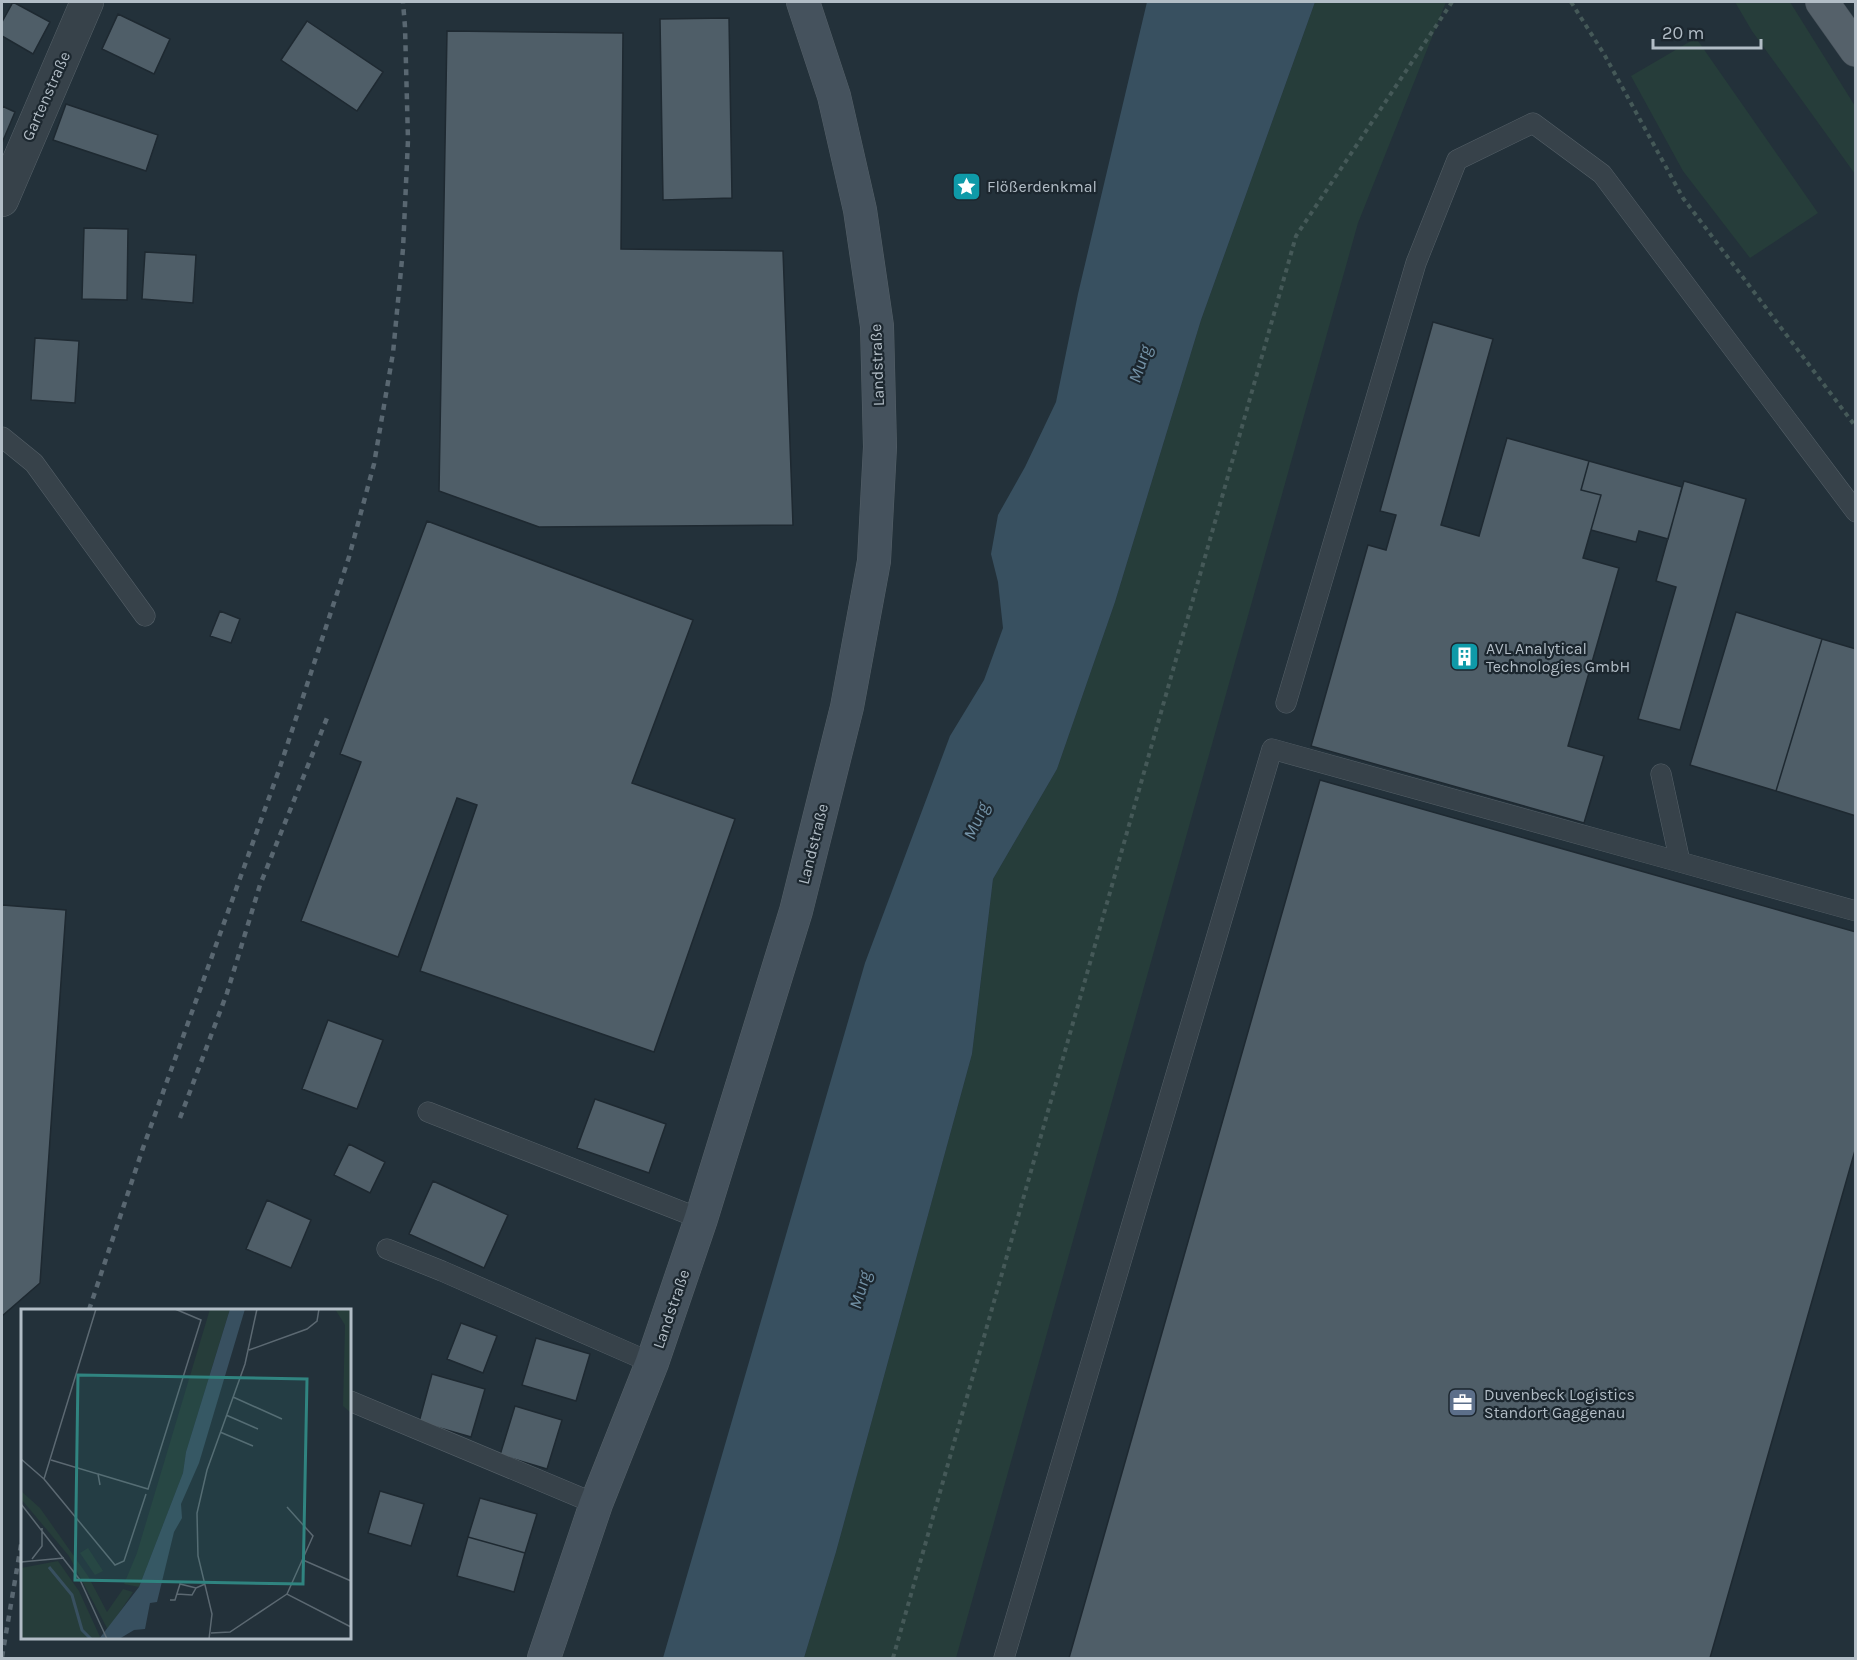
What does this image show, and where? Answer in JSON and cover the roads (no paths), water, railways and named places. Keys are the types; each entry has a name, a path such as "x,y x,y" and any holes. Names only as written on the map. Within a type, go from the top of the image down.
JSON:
{"main road":[{"path":"1822,2 1856,50"}],"street":[{"name":"Gartenstraße","path":"3,194 87,2"},
{"name":"Landstraße","path":"544,1659 596,1504 652,1363 701,1219 796,910 847,707 873,561 880,447 876,326 855,187 834,96 803,2"}],"lane":[{"path":"1286,703 1416,263 1457,160 1533,123 1602,174 1856,512"},
{"path":"2,437 34,463 145,616"},
{"path":"1004,1659 1272,749 1856,911"},
{"path":"1661,774 1680,862"},
{"path":"428,1112 701,1219"},
{"path":"387,1249 652,1363"},
{"path":"351,1401 596,1504"}],"water":[{"name":"Murg","path":"1147,2 1315,2 1201,320 1115,602 1057,769 993,879 972,1054 836,1552 804,1658 663,1658 865,963 950,736 984,680 1003,628 998,582 991,554 998,515 1025,467 1056,402 1078,294"}],"railway":[{"path":"89,1309 143,1148 279,770 349,557 374,464 393,353 403,249 408,140 403,2"},
{"path":"180,1118 227,993 260,885 329,713"},
{"path":"2,1657 21,1545"}],"place":[{"name":"Flößerdenkmal","path":"966,186"},
{"name":"AVL Analytical Technologies GmbH","path":"1465,657"},
{"name":"Duvenbeck Logistics Standort Gaggenau","path":"1463,1403"}]}
